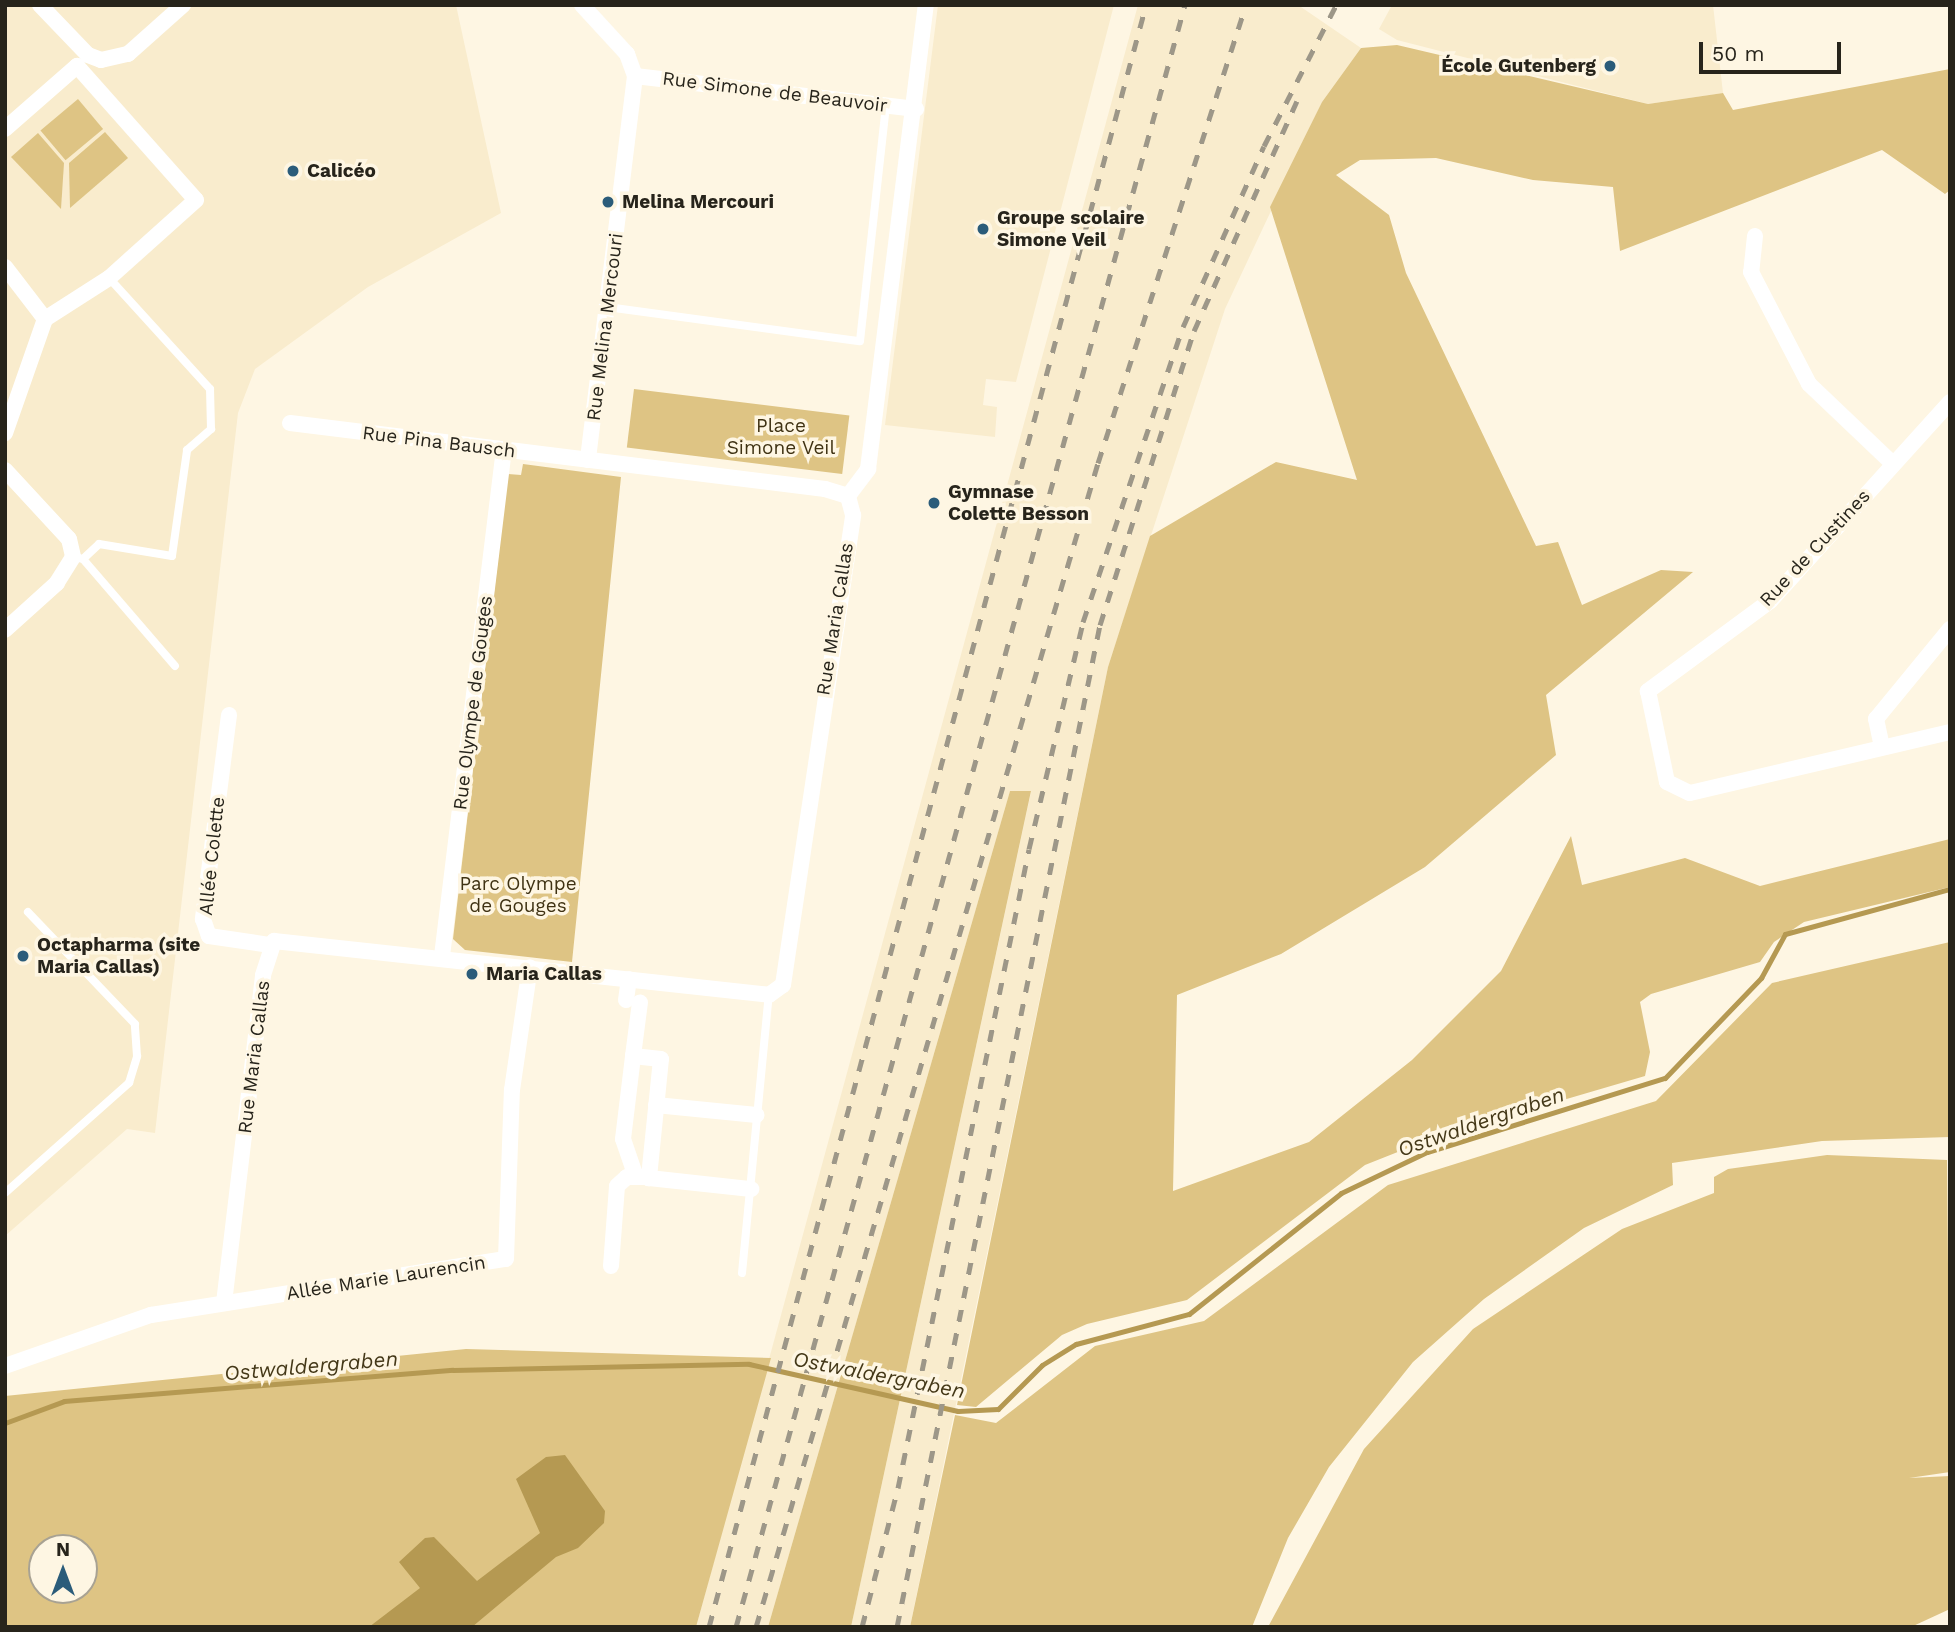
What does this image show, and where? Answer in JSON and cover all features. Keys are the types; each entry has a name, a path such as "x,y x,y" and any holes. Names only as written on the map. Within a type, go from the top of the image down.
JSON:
{"street":[{"path":"5,433 45,319 109,278 196,200 82,61 40,5"},
{"path":"5,129 82,61 128,54 183,5"},
{"path":"582,5 627,54 635,75"},
{"path":"588,460 848,496 868,469 916,109 926,5"},
{"name":"Rue Simone de Beauvoir","path":"635,75 916,109"},
{"name":"Rue Melina Mercouri","path":"588,460 635,75"},
{"path":"1755,236 1751,272 1809,384 1892,463"},
{"path":"5,267 45,319"},
{"name":"Rue de Custines","path":"1882,747 1759,779 1689,793 1667,782 1648,691 1770,601 1950,402"},
{"name":"Rue Pina Bausch","path":"290,423 588,460"},
{"name":"Rue Olympe de Gouges","path":"442,956 504,450"},
{"path":"5,470 69,539 78,558 63,577 5,630"},
{"name":"Rue Maria Callas","path":"769,995 783,985 853,515 848,496"},
{"path":"1950,629 1876,719 1882,747 1950,732"},
{"name":"Allée Colette","path":"229,715 203,919 209,936 270,945"},
{"path":"270,945 295,939 769,995"},
{"name":"Rue Maria Callas","path":"224,1303 270,945"},
{"name":"Allée Marie Laurencin","path":"224,1303 506,1259 512,1090 530,967"},
{"path":"629,979 633,1001 633,1056 625,1119 625,1155 642,1177"},
{"path":"633,1056 662,1059 654,1122 642,1177"},
{"path":"656,1105 757,1115"},
{"path":"625,1119 654,1122"},
{"path":"611,1266 617,1186 642,1177 751,1189"},
{"path":"5,1366 151,1315 224,1303"}],"lane":[{"path":"607,307 860,341 886,105"},
{"path":"109,278 201,376 213,412 211,429 187,450 172,556 99,544 78,558 175,666"},
{"path":"5,1193 129,1083 136,1056 135,1024 28,912"},
{"name":"Rue Maria Callas","path":"742,1273 769,995"}],"shaded area":[{"path":"5,5 456,5 501,213 368,287 255,369 238,413 155,1133 127,1129 5,1236"},
{"name":"Groupe scolaire Simone Veil","path":"938,5 1114,5 1016,382 986,379 983,405 997,407 995,437 885,425"},
{"path":"1138,5 1298,5 1361,48 1322,102 1225,309 1108,667 910,1627 851,1627 1031,792 1010,791 768,1627 696,1627"},
{"name":"École Gutenberg","path":"1392,5 1713,5 1723,93 1648,104 1397,40 1379,29"},
{"path":"565,1455 605,1511 604,1523 578,1548 556,1557 472,1627 369,1627 420,1588 399,1562 425,1538 434,1537 477,1581 540,1533 516,1479 546,1457"}],"green space":[{"path":"1397,45 1648,104 1723,93 1733,110 1950,69 1950,190 1945,194 1882,150 1620,251 1613,187 1533,180 1436,158 1360,160 1336,175 1389,215 1406,273 1536,546 1558,542 1582,605 1661,570 1693,572 1546,695 1556,755 1425,867 1281,954 1177,995 1173,1191 1309,1142 1412,1060 1501,971 1571,836 1582,885 1685,858 1760,886 1950,839 1950,887 1804,922 1774,942 1760,962 1651,994 1640,1002 1650,1052 1645,1076 1433,1138 1365,1165 1187,1300 1087,1324 1062,1335 976,1407 957,1405 1108,667 1150,536 1276,462 1357,480 1270,207 1322,102 1361,48"},
{"path":"78,99 103,129 66,160 40,130"},
{"path":"105,132 128,158 70,208 69,163"},
{"path":"38,133 64,163 61,209 11,157"},
{"name":"Place Simone Veil","path":"634,389 849,415 842,474 627,448"},
{"name":"Parc Olympe de Gouges","path":"523,464 621,477 572,962 465,950 453,939 508,474 521,475"},
{"path":"1010,791 1031,791 851,1627 768,1627"},
{"path":"1950,942 1950,1137 1822,1141 1672,1163 1673,1185 1584,1228 1484,1299 1413,1362 1329,1467 1288,1538 1252,1627 910,1627 955,1415 996,1423 1095,1346 1204,1321 1388,1185 1656,1101 1772,983"},
{"path":"1827,1155 1947,1160 1950,1472 1909,1478 1950,1476 1950,1609 1911,1627 1268,1627 1364,1449 1473,1329 1622,1229 1714,1193 1714,1177 1728,1169"},
{"path":"466,1349 771,1358 696,1627 5,1627 5,1396"}],"waterway":[{"name":"Ostwaldergraben","path":"5,1423 64,1401 453,1370 749,1364 958,1411 998,1409 1042,1365 1076,1344 1189,1314 1341,1193 1427,1152 1665,1078 1761,978 1785,934 1950,889"}],"railway":[{"path":"709,1627 1146,5"},
{"path":"736,1627 1185,5"},
{"path":"756,1627 1098,463 1246,5"},
{"path":"862,1627 898,1488 1029,849 1083,622 1183,327 1264,146 1336,5"},
{"path":"897,1627 1100,625 1194,331 1297,101"}],"place":[{"name":"École Gutenberg","path":"1610,66"},
{"name":"Calicéo","path":"293,171"},
{"name":"Melina Mercouri","path":"608,202"},
{"name":"Groupe scolaire Simone Veil","path":"983,229"},
{"name":"Gymnase Colette Besson","path":"934,503"},
{"name":"Octapharma (site Maria Callas)","path":"23,956"},
{"name":"Maria Callas","path":"472,974"}]}
